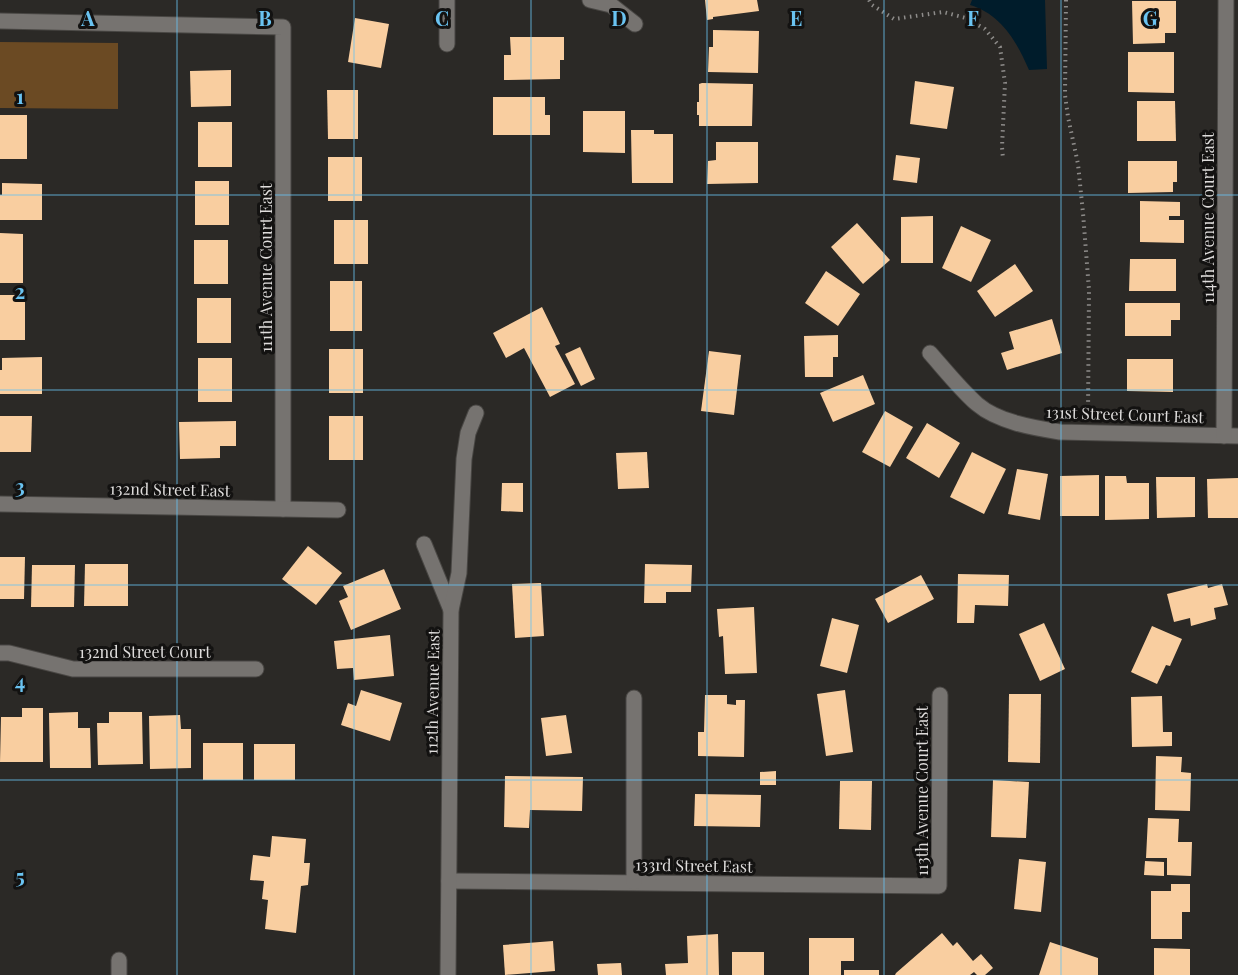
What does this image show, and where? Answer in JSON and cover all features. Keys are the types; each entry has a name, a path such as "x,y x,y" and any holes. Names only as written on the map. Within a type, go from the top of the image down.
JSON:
{"street":[{"path":"447,0 447,44"},
{"path":"590,0 611,5 635,24"},
{"name":"114th Avenue Court East","path":"1230,1 1231,436"},
{"name":"111th Avenue Court East","path":"0,21 283,27 283,509"},
{"name":"131st Street Court East","path":"930,353 978,405 1014,422 1060,432 1231,436"},
{"name":"112th Avenue East","path":"448,975 451,610 459,573 464,459 468,433 476,413"},
{"name":"132nd Street East","path":"0,504 338,510"},
{"path":"424,544 451,610"},
{"name":"132nd Street Court","path":"0,653 9,653 73,669 256,669"},
{"name":"113th Avenue Court East","path":"939,886 940,695"},
{"path":"634,698 634,882"},
{"name":"133rd Street East","path":"448,881 939,886"}],"path":[{"path":"869,0 872,5 894,19 943,12 966,18 985,28 1000,47 1005,83 1003,159"},
{"path":"1066,0 1065,95 1078,164 1089,290 1088,433"}],"shaded area":[{"path":"0,42 118,43 118,109 0,108"}],"water":[{"path":"972,0 1045,0 1047,69 1029,70 1007,30 991,15 970,5"}],"building":[{"path":"705,0 757,0 759,11 713,17 707,20"},
{"path":"1132,1 1176,1 1176,33 1165,33 1165,43 1133,44"},
{"path":"355,18 389,24 381,68 348,62"},
{"path":"713,30 759,31 758,73 708,72 709,47 713,47"},
{"path":"510,37 564,37 564,60 560,60 560,79 504,80 504,55 511,55"},
{"path":"1128,52 1174,52 1174,93 1128,92"},
{"path":"231,70 231,106 191,107 190,71"},
{"path":"915,81 954,87 947,129 910,124"},
{"path":"699,84 753,84 752,126 699,126 697,102 699,102"},
{"path":"327,90 358,90 358,139 328,139"},
{"path":"493,97 545,97 545,115 550,115 550,135 493,135"},
{"path":"1137,101 1175,101 1176,141 1137,141"},
{"path":"583,111 625,111 625,153 583,152"},
{"path":"0,115 27,115 27,159 0,159"},
{"path":"198,122 232,122 232,167 198,167"},
{"path":"631,130 654,130 654,134 673,134 673,183 632,183"},
{"path":"716,142 758,142 758,183 707,184 708,161 716,160"},
{"path":"896,155 920,158 917,183 893,180"},
{"path":"328,157 362,157 362,201 328,201"},
{"path":"1128,161 1177,161 1177,182 1173,182 1173,192 1128,193"},
{"path":"195,181 229,181 229,225 195,225"},
{"path":"2,183 42,184 42,220 0,220"},
{"path":"1140,201 1180,202 1180,216 1169,216 1169,220 1184,220 1184,243 1140,242"},
{"path":"933,216 933,263 901,263 901,217"},
{"path":"334,220 368,220 368,264 334,264"},
{"path":"857,223 890,260 863,284 831,247"},
{"path":"961,226 991,240 971,282 942,268"},
{"path":"0,233 23,234 23,283 0,283"},
{"path":"194,240 228,240 228,284 194,284"},
{"path":"1130,259 1176,259 1176,291 1129,291"},
{"path":"1015,264 1033,291 995,317 977,291"},
{"path":"826,271 860,294 838,326 805,303"},
{"path":"330,281 362,281 362,331 330,331"},
{"path":"0,295 25,295 25,340 0,340"},
{"path":"197,298 231,298 231,343 197,343"},
{"path":"1125,303 1180,303 1180,320 1171,320 1171,336 1125,336"},
{"path":"542,307 560,344 555,346 575,384 550,397 524,348 506,358 493,333"},
{"path":"1052,319 1062,353 1007,370 1001,353 1014,349 1009,332"},
{"path":"838,335 838,357 833,357 833,377 805,377 804,336"},
{"path":"580,347 595,379 581,386 565,354"},
{"path":"329,349 363,349 363,393 329,393"},
{"path":"709,351 741,355 734,415 701,411"},
{"path":"42,357 42,394 0,394 2,358"},
{"path":"198,358 232,358 232,402 198,402"},
{"path":"1127,359 1173,359 1173,392 1127,391"},
{"path":"863,375 875,404 833,422 820,393"},
{"path":"885,411 913,427 890,467 862,452"},
{"path":"0,416 32,416 31,452 0,452"},
{"path":"329,416 363,416 363,460 329,460"},
{"path":"236,421 236,446 220,446 220,458 180,459 179,422"},
{"path":"927,423 960,443 939,478 906,458"},
{"path":"647,452 649,488 618,489 616,453"},
{"path":"972,452 1006,469 984,514 950,497"},
{"path":"1017,469 1048,474 1040,520 1008,514"},
{"path":"1099,475 1099,516 1060,516 1060,476"},
{"path":"1105,476 1126,476 1127,483 1149,483 1149,519 1105,520"},
{"path":"1156,477 1195,477 1195,517 1157,518"},
{"path":"1238,478 1238,518 1208,518 1207,479"},
{"path":"502,483 523,483 523,512 501,511"},
{"path":"308,546 342,573 316,605 282,579"},
{"path":"0,557 25,557 24,599 0,599"},
{"path":"85,564 128,564 128,606 84,606"},
{"path":"645,564 692,565 691,592 666,592 666,603 644,603"},
{"path":"32,565 75,565 74,607 31,607"},
{"path":"384,569 401,609 351,630 339,601 348,597 343,586"},
{"path":"958,574 1009,575 1008,606 975,605 974,623 957,623"},
{"path":"921,575 934,599 888,623 875,599"},
{"path":"541,583 544,636 515,638 512,584"},
{"path":"1207,584 1208,588 1222,584 1228,605 1214,608 1216,619 1191,626 1190,618 1174,622 1167,594"},
{"path":"754,607 757,673 725,674 723,636 719,637 717,609"},
{"path":"832,618 859,625 847,673 820,666"},
{"path":"1044,623 1065,669 1040,681 1019,634"},
{"path":"1152,626 1182,639 1170,666 1166,665 1157,684 1131,672"},
{"path":"390,635 394,676 354,680 353,668 337,669 334,641"},
{"path":"361,690 402,703 390,741 341,725 348,703 356,706"},
{"path":"845,690 853,752 826,756 817,694"},
{"path":"1009,694 1041,694 1040,763 1008,762"},
{"path":"705,695 727,695 727,704 736,705 736,700 745,700 744,757 698,756 698,732 704,732"},
{"path":"1162,696 1163,732 1172,732 1172,746 1132,747 1131,697"},
{"path":"22,708 43,708 43,762 0,762 1,717 22,717"},
{"path":"78,712 78,728 90,728 91,768 50,768 49,713"},
{"path":"109,712 142,712 143,764 98,765 97,723 109,723"},
{"path":"180,715 181,729 191,729 191,768 150,769 149,716"},
{"path":"566,715 572,753 546,756 541,718"},
{"path":"203,743 243,743 243,780 203,780"},
{"path":"254,744 295,744 295,780 254,780"},
{"path":"1156,756 1182,757 1181,772 1191,773 1190,811 1155,810"},
{"path":"776,771 776,785 760,785 760,772"},
{"path":"505,776 583,777 582,811 530,810 529,828 504,827"},
{"path":"993,780 1029,782 1026,838 991,837"},
{"path":"840,781 872,781 871,830 839,829"},
{"path":"695,794 761,795 760,827 694,826"},
{"path":"1148,818 1179,819 1178,842 1192,842 1191,876 1167,875 1167,858 1146,858"},
{"path":"272,836 306,839 304,863 310,863 308,885 301,886 296,933 265,929 268,900 262,899 264,881 250,880 253,855 270,857"},
{"path":"1019,859 1046,862 1041,912 1014,909"},
{"path":"1145,861 1164,862 1164,876 1144,875"},
{"path":"1171,884 1190,884 1190,912 1182,912 1182,939 1151,939 1151,891 1171,891"},
{"path":"942,933 953,946 957,942 973,961 981,954 993,968 985,975 977,975 974,972 970,975 895,975 896,973"},
{"path":"718,934 719,975 666,975 665,964 688,963 687,936"},
{"path":"809,938 854,938 854,961 841,961 841,975 809,975"},
{"path":"553,941 555,971 505,975 503,945"},
{"path":"1050,942 1098,958 1098,975 1039,975"},
{"path":"1154,948 1190,949 1190,975 1154,975"},
{"path":"732,952 764,952 764,975 732,975"},
{"path":"621,963 622,975 598,975 597,964"},
{"path":"844,970 879,970 879,975 844,975"}]}
